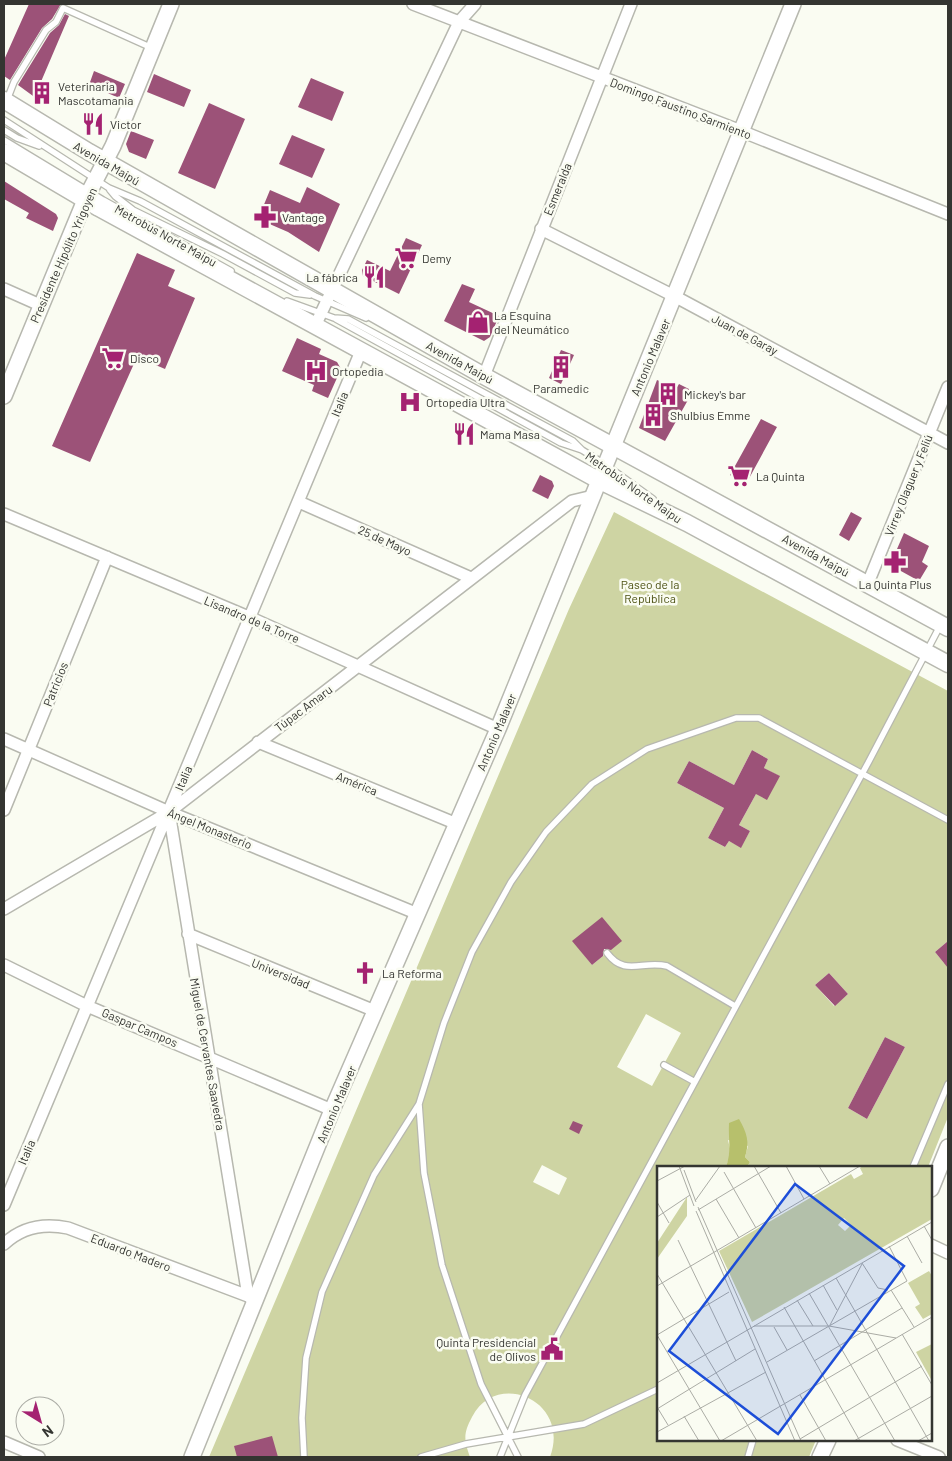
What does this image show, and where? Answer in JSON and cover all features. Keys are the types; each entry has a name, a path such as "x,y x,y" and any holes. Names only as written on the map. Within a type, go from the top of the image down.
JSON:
{"main road":[{"name":"Avenida Maipú","path":"5,101 330,295 614,444 945,626"},
{"path":"4,152 90,191 318,320 361,351 600,481 687,523 948,664"}],"street":[{"name":"Presidente Hipólito Yrigoyen","path":"4,396 40,305 90,191 105,162 171,4"},
{"name":"Domingo Faustino Sarmiento","path":"413,4 741,131 948,214"},
{"path":"318,320 459,22 475,4"},
{"name":"Esmeralda","path":"484,376 631,4"},
{"name":"Antonio Malaver","path":"192,1457 252,1300 332,1110 498,729 676,297 793,4"},
{"name":"Juan de Garay","path":"541,229 676,297 948,443"},
{"path":"4,289 40,305"},
{"name":"Italia","path":"4,1205 361,351"},
{"name":"Virrey Olaguer y Feliú","path":"868,583 948,387"},
{"name":"Túpac Amaru","path":"4,909 169,812 572,501 593,496"},
{"name":"25 de Mayo","path":"299,502 471,578"},
{"name":"Lisandro de la Torre","path":"4,514 250,618 498,729"},
{"name":"Patricios","path":"4,810 107,558"},
{"name":"Ángel Monasterio","path":"4,739 169,812 418,914"},
{"name":"América","path":"258,742 457,824"},
{"name":"Miguel de Cervantes Saavedra","path":"169,812 188,934 252,1300"},
{"name":"Universidad","path":"188,934 375,1011"},
{"name":"Gaspar Campos","path":"4,965 88,1006 210,1056 332,1110"},
{"path":"932,1187 948,1147"},
{"name":"Eduardo Madero","path":"4,1244 21,1231 34,1227 57,1226 68,1228 252,1300"},
{"path":"932,1245 948,1252"},
{"path":"820,1457 828,1441"},
{"path":"899,1441 939,1457"},
{"path":"4,1442 39,1457"}],"lane":[{"path":"5,101 14,82 46,30 56,22 63,8 152,48"},
{"name":"Metrobús Norte Maipu","path":"4,120 49,149 90,191"},
{"name":"Metrobús Norte Maipu","path":"4,130 17,138 49,149"},
{"name":"Metrobús Norte Maipu","path":"4,140 240,276"},
{"name":"Metrobús Norte Maipu","path":"90,191 109,188 140,200 196,232 224,251"},
{"name":"Metrobús Norte Maipu","path":"109,188 115,196 133,210 193,241 224,251"},
{"name":"Metrobús Norte Maipu","path":"196,232 224,251 315,296 330,295"},
{"name":"Metrobús Norte Maipu","path":"193,241 207,241"},
{"name":"Metrobús Norte Maipu","path":"283,299 318,320 348,319 518,410 573,441 582,450 687,523"},
{"name":"Metrobús Norte Maipu","path":"334,318 561,443 582,450"},
{"name":"Metrobús Norte Maipu","path":"408,351 428,370"},
{"name":"Metrobús Norte Maipu","path":"404,357 431,363"},
{"name":"Metrobús Norte Maipu","path":"489,394 514,417"},
{"name":"Metrobús Norte Maipu","path":"485,401 518,410"},
{"path":"500,1457 525,1396 862,775 926,652 945,626"},
{"path":"304,1457 302,1418 306,1358 322,1292 374,1175 420,1104 444,1023 472,952 511,882 546,832 592,784 647,749 736,718 750,716 759,718 948,820"},
{"path":"607,953 614,963 622,966 658,963 667,966 735,1006"},
{"path":"664,1065 696,1082"},
{"path":"913,1166 948,1084"},
{"path":"420,1104 424,1173 442,1265 481,1384 518,1457"},
{"path":"421,1457 466,1444 584,1424 657,1389"},
{"path":"748,1457 753,1441"}],"green space":[{"name":"Paseo de la República","path":"614,512 948,691 948,941 935,952 944,963 948,960 948,1117 928,1166 748,1166 750,1162 745,1157 748,1146 728,1140 731,1153 726,1166 657,1166 657,1441 816,1441 809,1457 550,1457 554,1437 550,1420 541,1407 528,1398 513,1394 498,1395 483,1403 472,1417 465,1437 470,1457 209,1457 569,609","holes":["752,750 768,759 764,768 779,776 756,794 739,825 750,831 741,847 729,841 725,847 708,838 724,808 677,783 689,761 734,785","573,941 621,941 592,965","829,973 848,994 834,1006 815,985","646,1014 681,1033 652,1086 617,1067","885,1037 905,1047 867,1119 848,1108","542,1165 567,1178 559,1195 533,1182"]}],"shaded area":[{"path":"739,1119 744,1129 747,1138 745,1157 750,1162 748,1166 726,1166 729,1151 729,1123"}],"building":[{"path":"29,4 61,4 52,19 42,28 10,80 4,76 4,60"},
{"path":"65,14 69,16 40,84 50,89 44,104 18,85 50,33 59,25"},
{"path":"94,71 125,84 119,98 89,85"},
{"path":"154,74 191,90 184,107 147,92"},
{"path":"311,78 344,92 332,121 298,107"},
{"path":"209,103 245,119 215,189 178,173"},
{"path":"131,131 154,140 146,159 129,152 126,144"},
{"path":"292,135 325,149 312,178 279,164"},
{"path":"4,181 56,214 58,218 53,231 26,218 29,213 4,199"},
{"path":"307,187 340,204 319,252 288,232 258,219 270,190 300,203"},
{"name":"Demy","path":"406,238 422,245 399,294 363,276 362,270 367,260 390,271"},
{"name":"Disco","path":"137,253 175,270 168,286 195,298 165,369 137,357 90,462 52,446"},
{"name":"La Esquina del Neumático","path":"462,284 475,289 469,302 499,316 490,337 484,341 444,321"},
{"path":"297,338 321,349 319,354 337,362 341,369 328,398 312,391 314,385 282,371"},
{"name":"Paramedic","path":"561,350 574,355 561,384 549,378"},
{"path":"657,380 676,389 679,384 693,391 665,441 639,428"},
{"path":"761,419 777,427 746,484 730,475"},
{"path":"540,475 552,481 554,486 548,499 532,491"},
{"path":"851,512 862,518 849,541 839,535"},
{"path":"904,533 929,546 922,562 928,566 919,581 890,565"},
{"path":"752,750 768,759 764,768 780,776 767,800 756,794 739,825 750,831 741,848 729,841 725,847 708,838 724,808 677,783 689,761 734,785"},
{"path":"602,917 622,941 611,950 604,949 603,956 592,965 572,941"},
{"path":"948,941 948,968 935,952"},
{"path":"829,973 848,994 835,1006 815,985"},
{"path":"885,1037 905,1047 867,1119 848,1108"},
{"path":"573,1121 583,1125 579,1134 569,1129"},
{"path":"272,1436 278,1457 237,1457 234,1446"}],"place":[{"name":"Veterinaria Mascotamania","path":"42,93"},
{"name":"Victor","path":"93,124"},
{"name":"Vantage","path":"265,217"},
{"name":"Demy","path":"406,258"},
{"name":"La fábrica","path":"374,277"},
{"name":"La Esquina del Neumático","path":"478,322"},
{"name":"Disco","path":"113,358"},
{"name":"Paramedic","path":"561,367"},
{"name":"Ortopedia","path":"316,371"},
{"name":"Mickey's bar","path":"668,394"},
{"name":"Ortopedia Ultra","path":"410,402"},
{"name":"Shulbius Emme","path":"653,415"},
{"name":"Mama Masa","path":"464,434"},
{"name":"La Quinta","path":"739,476"},
{"name":"La Quinta Plus","path":"895,562"},
{"name":"La Reforma","path":"365,973"},
{"name":"Quinta Presidencial de Olivos","path":"552,1349"}]}
